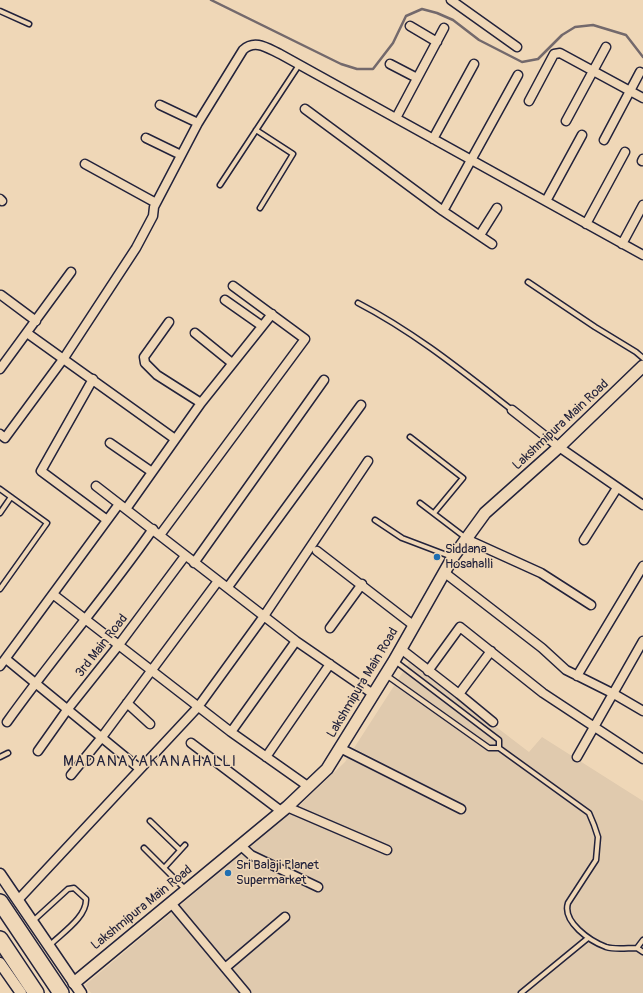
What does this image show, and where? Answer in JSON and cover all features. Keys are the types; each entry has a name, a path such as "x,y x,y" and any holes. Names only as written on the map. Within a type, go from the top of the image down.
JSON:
{"highway":[{"path":"0,902 61,993"},
{"path":"0,939 36,993"}],"main road":[{"name":"Lakshmipura Main Road","path":"74,983 284,809 327,769 394,661 413,625 445,573 453,557 485,513 560,447 643,366"}],"street":[{"path":"451,0 517,47"},
{"path":"410,26 437,42"},
{"path":"396,118 444,28"},
{"path":"0,434 5,438 64,358 136,248 153,216 156,203 198,123 243,50 249,44 256,44 300,65 643,255"},
{"path":"566,121 606,47"},
{"path":"529,101 554,54 560,53 643,98"},
{"path":"390,64 417,78"},
{"path":"433,139 474,64"},
{"path":"604,140 640,72"},
{"path":"443,211 518,75"},
{"path":"160,105 198,123"},
{"path":"304,109 443,211 492,244"},
{"path":"546,201 582,135"},
{"path":"146,138 181,155"},
{"path":"586,224 625,152"},
{"path":"85,164 156,203"},
{"path":"622,244 643,205"},
{"path":"480,235 497,208"},
{"path":"0,369 71,272"},
{"path":"160,535 306,339 233,286"},
{"path":"1,295 36,321"},
{"path":"225,300 262,326"},
{"path":"0,666 108,520 123,506 152,472 201,403 272,314"},
{"path":"168,322 144,357 145,363 158,374 201,403"},
{"path":"27,333 94,379 175,439"},
{"path":"195,334 232,363"},
{"path":"94,379 41,471 108,520"},
{"path":"194,563 324,380"},
{"path":"228,587 361,405"},
{"path":"512,410 560,447 643,505"},
{"path":"110,443 152,472"},
{"path":"18,900 198,707 264,616 368,461"},
{"path":"96,486 296,641 373,694"},
{"path":"584,540 617,488"},
{"path":"7,722 34,683 86,620 153,529"},
{"path":"466,539 540,573 591,606"},
{"path":"317,550 413,625"},
{"name":"3rd Main Road","path":"38,751 67,710 118,646 185,556"},
{"path":"577,676 643,566"},
{"path":"445,573 542,648 566,670 613,693 643,711"},
{"path":"71,776 102,737 218,581"},
{"path":"330,628 362,584"},
{"path":"54,595 231,732 309,787"},
{"path":"428,671 460,627 543,693 643,759"},
{"path":"231,732 296,641"},
{"path":"577,757 643,642"},
{"path":"401,649 493,722"},
{"path":"459,694 491,651"},
{"path":"6,659 140,769"},
{"path":"266,757 330,664"},
{"path":"127,703 150,724"},
{"path":"191,743 284,809 387,850"},
{"path":"340,748 461,809"},
{"path":"240,845 250,854 318,886"},
{"path":"0,874 80,993"},
{"path":"171,903 246,993"},
{"path":"225,968 285,917"},
{"path":"0,963 21,993"}],"lane":[{"path":"0,11 29,24"},
{"path":"220,185 300,65"},
{"path":"256,130 293,154 260,208"},
{"path":"528,282 643,358"},
{"path":"358,303 388,319 432,348 512,410"},
{"path":"410,438 463,478 434,513"},
{"path":"0,489 47,523 0,589"},
{"path":"0,513 11,497"},
{"path":"420,503 466,539"},
{"path":"375,520 402,538 453,557"},
{"path":"394,661 499,740 499,748"},
{"path":"385,675 489,748 499,748 589,813 598,837 596,860 566,909 567,915 588,938 606,947 637,948 643,952"},
{"path":"0,757 8,753"},
{"path":"150,821 180,850"},
{"path":"164,868 184,845"},
{"path":"144,848 186,891"},
{"path":"32,922 68,889 74,888 86,899 86,906 80,916 49,946"},
{"path":"521,993 588,938"},
{"path":"637,948 643,940"}],"shaded area":[{"path":"410,661 529,752 542,737 643,801 643,993 91,993 85,985 299,806 345,762"}],"waterway":[{"path":"211,0 341,64 357,69 373,69 393,43 406,16 422,9 437,13 453,20 479,40 522,62 538,59 562,35 575,27 593,25 626,35 643,57"}],"place":[{"name":"Siddana Hosahalli","path":"437,557"},
{"name":"Sri Balaji Planet Supermarket","path":"228,873"}],"district":[{"name":"MADANAYAKANAHALLI","path":"150,762"}]}
